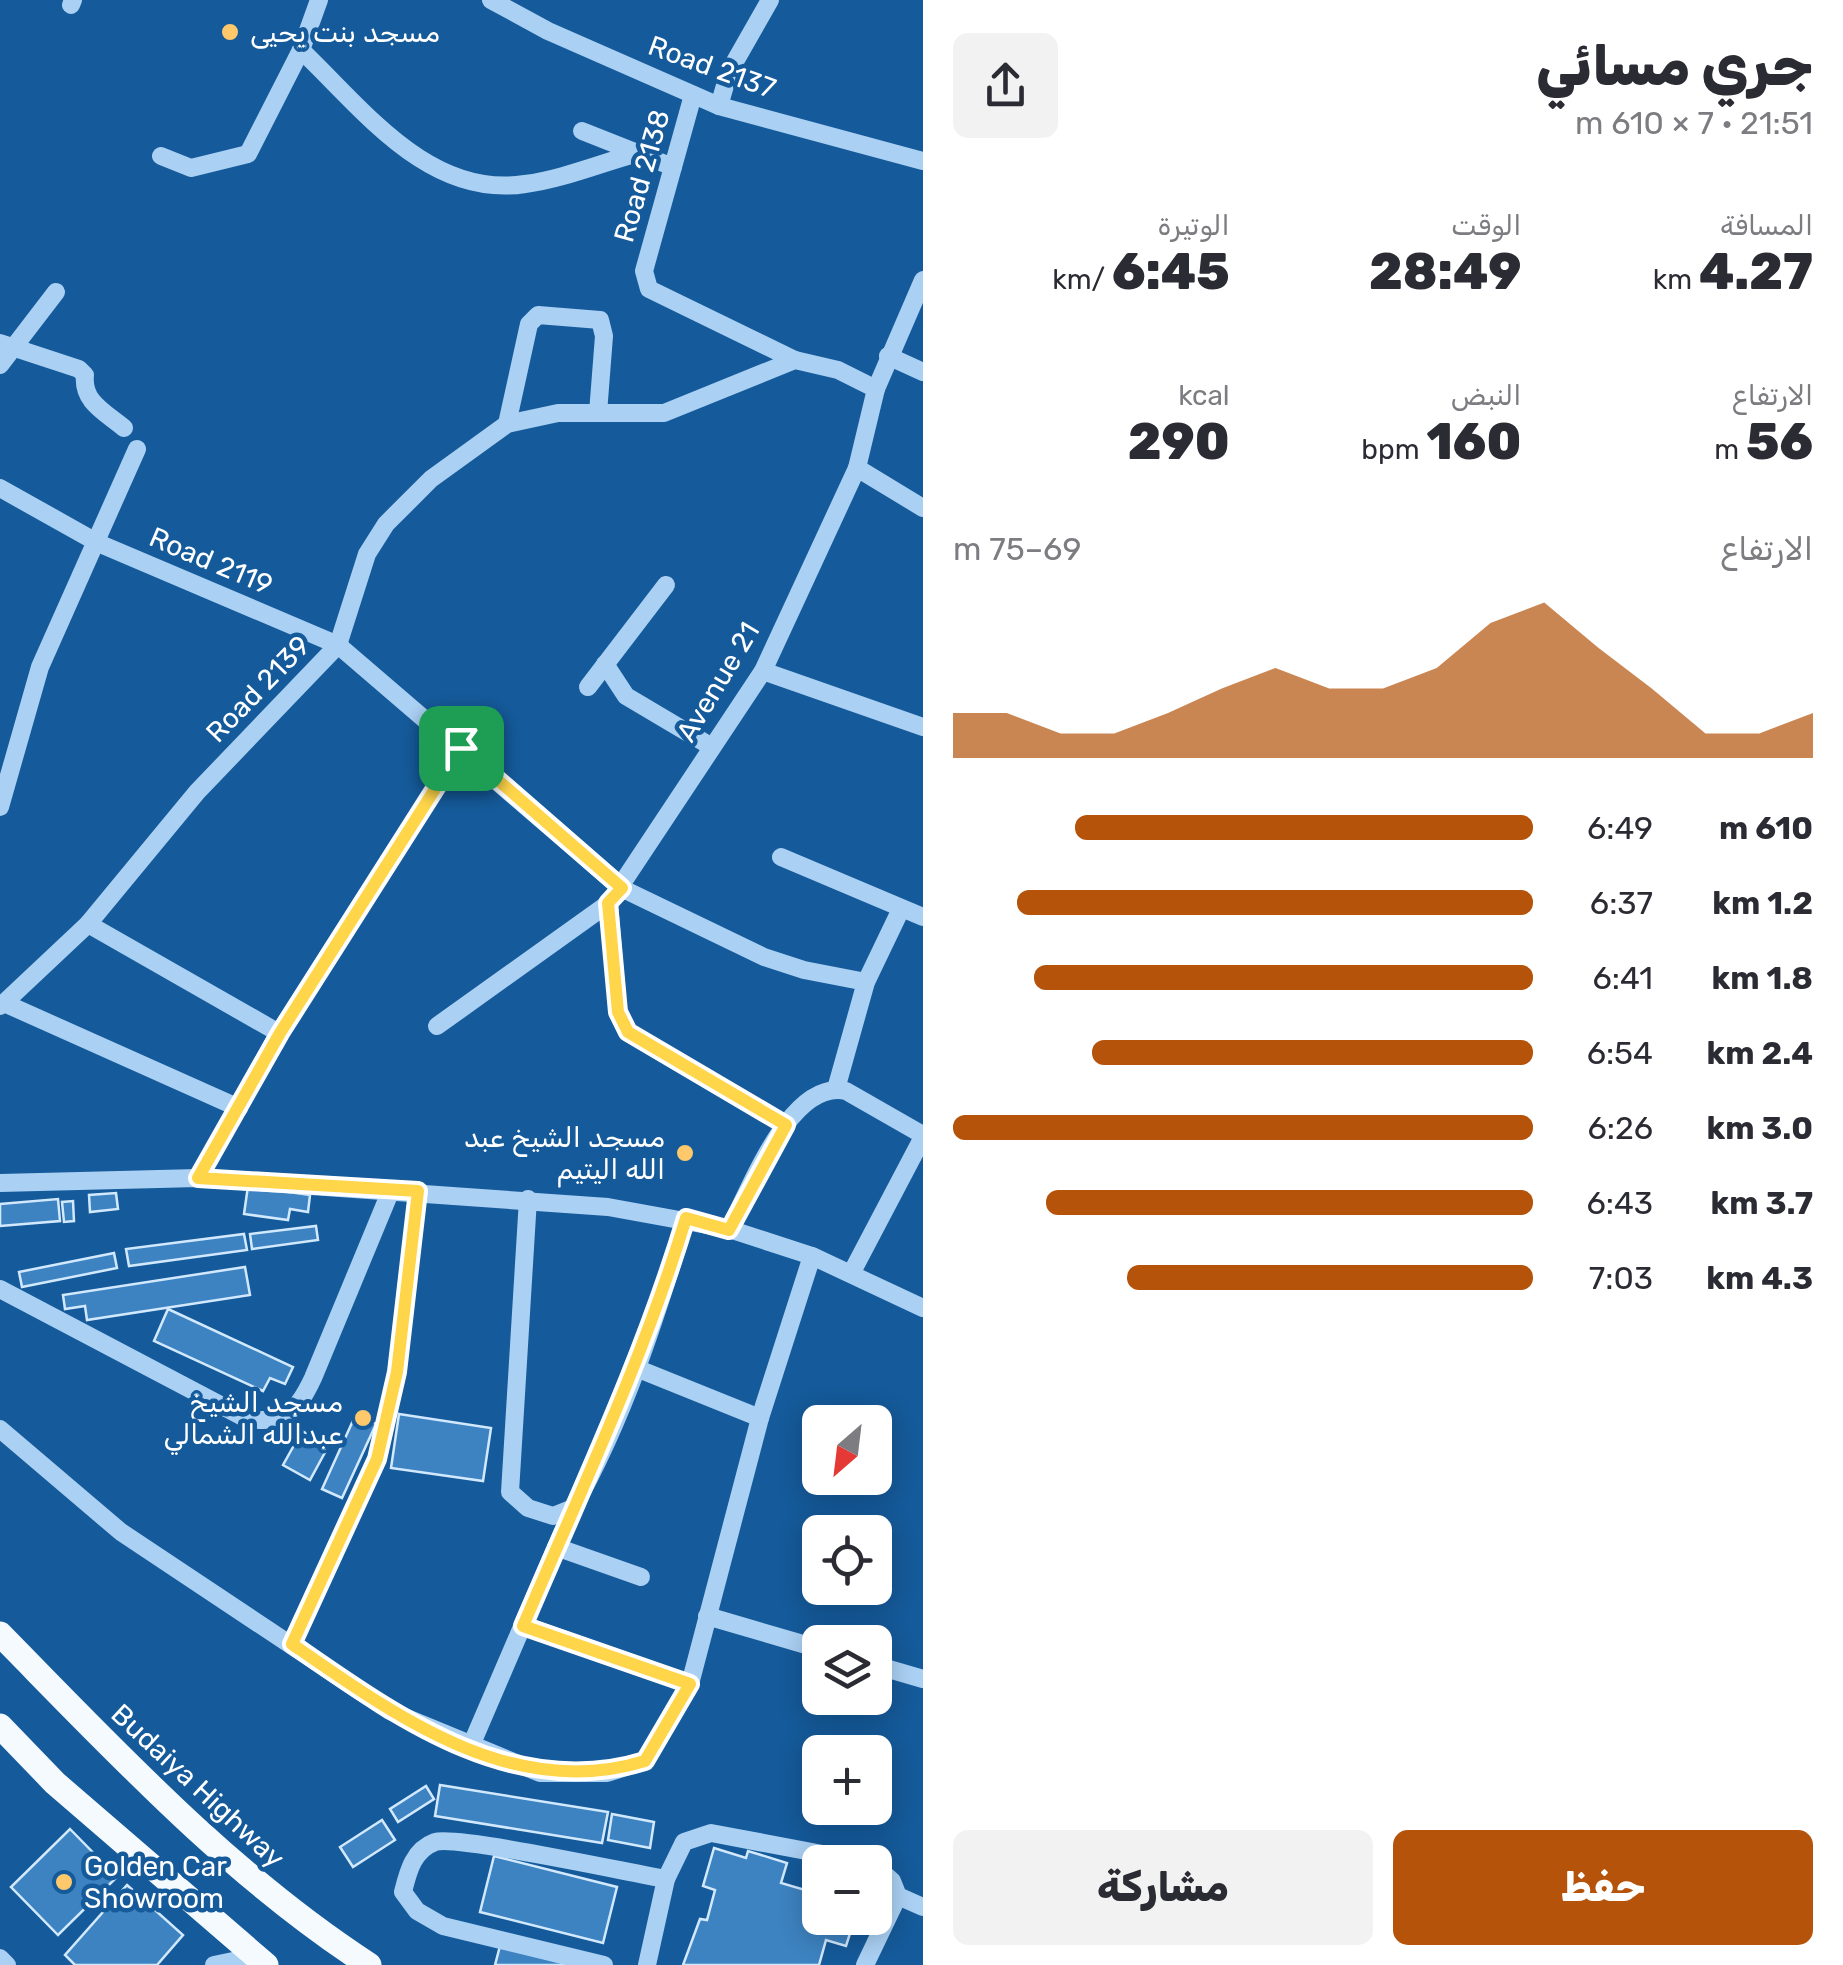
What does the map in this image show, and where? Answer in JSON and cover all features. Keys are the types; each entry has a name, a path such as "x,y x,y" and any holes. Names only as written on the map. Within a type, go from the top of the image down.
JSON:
{"main road":[{"name":"Budaiya Highway","path":"0,1634 188,1824 296,1917 369,1965"},
{"path":"0,1726 55,1783 259,1961"}],"street":[{"path":"161,156 190,168 248,154 301,50 319,0"},
{"path":"720,106 729,72 770,0"},
{"name":"Road 2137","path":"502,2 548,30 720,106 923,161"},
{"path":"301,50 422,164 449,175 505,186 528,184 638,153"},
{"name":"Road 2138","path":"693,95 644,270 649,289 795,360"},
{"path":"582,132 673,167"},
{"name":"Avenue 21","path":"438,1026 608,903 622,888 763,670 856,468 876,389 923,280"},
{"path":"0,365 5,345 56,292"},
{"path":"506,424 529,324 538,316 600,320 604,336 598,413"},
{"path":"5,345 79,369 85,375 83,391 88,398 124,428"},
{"path":"888,356 923,372"},
{"path":"795,360 838,370 876,389"},
{"name":"Road 2139","path":"2,1004 88,924 196,792 338,645 367,554 386,524 430,479 506,424 558,413 664,413 795,360"},
{"path":"0,807 40,667 137,449"},
{"path":"856,468 923,508"},
{"name":"Road 2119","path":"0,488 98,543 338,645 622,888 764,957 804,970 866,982"},
{"path":"588,687 666,584"},
{"path":"605,664 626,696 712,747"},
{"path":"763,670 923,727"},
{"path":"198,1178 280,1033 461,748"},
{"path":"782,857 923,917"},
{"path":"608,903 618,1012 628,1032 786,1125"},
{"path":"836,1089 866,982 901,908"},
{"path":"88,924 280,1033"},
{"path":"2,1004 239,1108"},
{"path":"729,1230 786,1125 811,1096 836,1089 923,1136 852,1272"},
{"path":"0,1183 198,1178 528,1199 686,1218 812,1256 923,1308"},
{"path":"0,1289 246,1418 268,1423 285,1419 300,1405 313,1378 391,1190"},
{"path":"292,1644 377,1459 397,1372 418,1191"},
{"path":"528,1199 510,1492 528,1508 553,1516 573,1508"},
{"path":"470,1748 636,1368 686,1218"},
{"path":"0,1429 121,1532 390,1711 470,1748 540,1773 607,1773 645,1761 690,1684 760,1418 812,1256"},
{"path":"636,1368 760,1418"},
{"path":"556,1547 641,1577"},
{"path":"706,1616 802,1644"},
{"path":"523,1626 690,1684"},
{"path":"892,1671 923,1680"},
{"path":"646,1965 666,1879 684,1842 712,1833 802,1850"},
{"path":"604,1965 442,1926 417,1911 404,1892 408,1871 418,1852 437,1841 472,1842 666,1879"},
{"path":"892,1881 898,1896 923,1907"},
{"path":"865,1965 898,1896"},
{"path":"0,1958 7,1965"},
{"path":"214,1965 259,1961"}],"building":[{"path":"248,1186 310,1195 308,1212 290,1209 288,1220 244,1214"},
{"path":"116,1193 118,1209 90,1212 89,1195"},
{"path":"58,1199 60,1221 0,1226 0,1204"},
{"path":"73,1201 74,1221 64,1222 62,1202"},
{"path":"316,1226 318,1240 252,1249 250,1234"},
{"path":"244,1234 247,1250 129,1266 126,1249"},
{"path":"114,1253 117,1268 22,1287 19,1272"},
{"path":"245,1267 250,1295 87,1320 85,1306 65,1309 63,1295"},
{"path":"168,1309 293,1367 285,1384 270,1378 263,1391 154,1341"},
{"path":"356,1414 376,1424 342,1498 322,1489"},
{"path":"399,1414 491,1428 483,1481 391,1468"},
{"path":"302,1431 329,1445 310,1480 283,1465"},
{"path":"440,1785 608,1812 602,1843 435,1816"},
{"path":"426,1786 434,1799 398,1822 390,1809"},
{"path":"612,1814 654,1822 650,1848 608,1840"},
{"path":"382,1820 395,1840 353,1867 340,1847"},
{"name":"Golden Car Showroom","path":"70,1829 117,1877 58,1935 11,1887"},
{"path":"714,1848 746,1858 748,1851 787,1863 781,1883 802,1889 802,1935 850,1935 846,1946 826,1940 819,1965 683,1965 700,1919 707,1920 715,1890 703,1886"},
{"path":"494,1856 617,1887 603,1943 480,1912"},
{"path":"127,1885 183,1935 157,1965 75,1965 65,1955"},
{"path":"500,1946 571,1965 495,1965"}],"place":[{"name":"مسجد بنت يحيى","path":"230,32"},
{"name":"مسجد الشيخ عبد الله اليتيم","path":"685,1153"},
{"name":"مسجد الشيخ عبدالله الشمالي","path":"363,1418"},
{"name":"Golden Car Showroom","path":"64,1882"}],"route":[{"path":"461,748 622,888 608,903 618,1012 628,1032 786,1125 729,1230 686,1218 659,1306 613,1424 523,1626 690,1684 645,1761 607,1773 540,1773 470,1748 390,1711 292,1644 366,1492 377,1459 397,1372 418,1191 198,1178 280,1033 461,748"}]}
